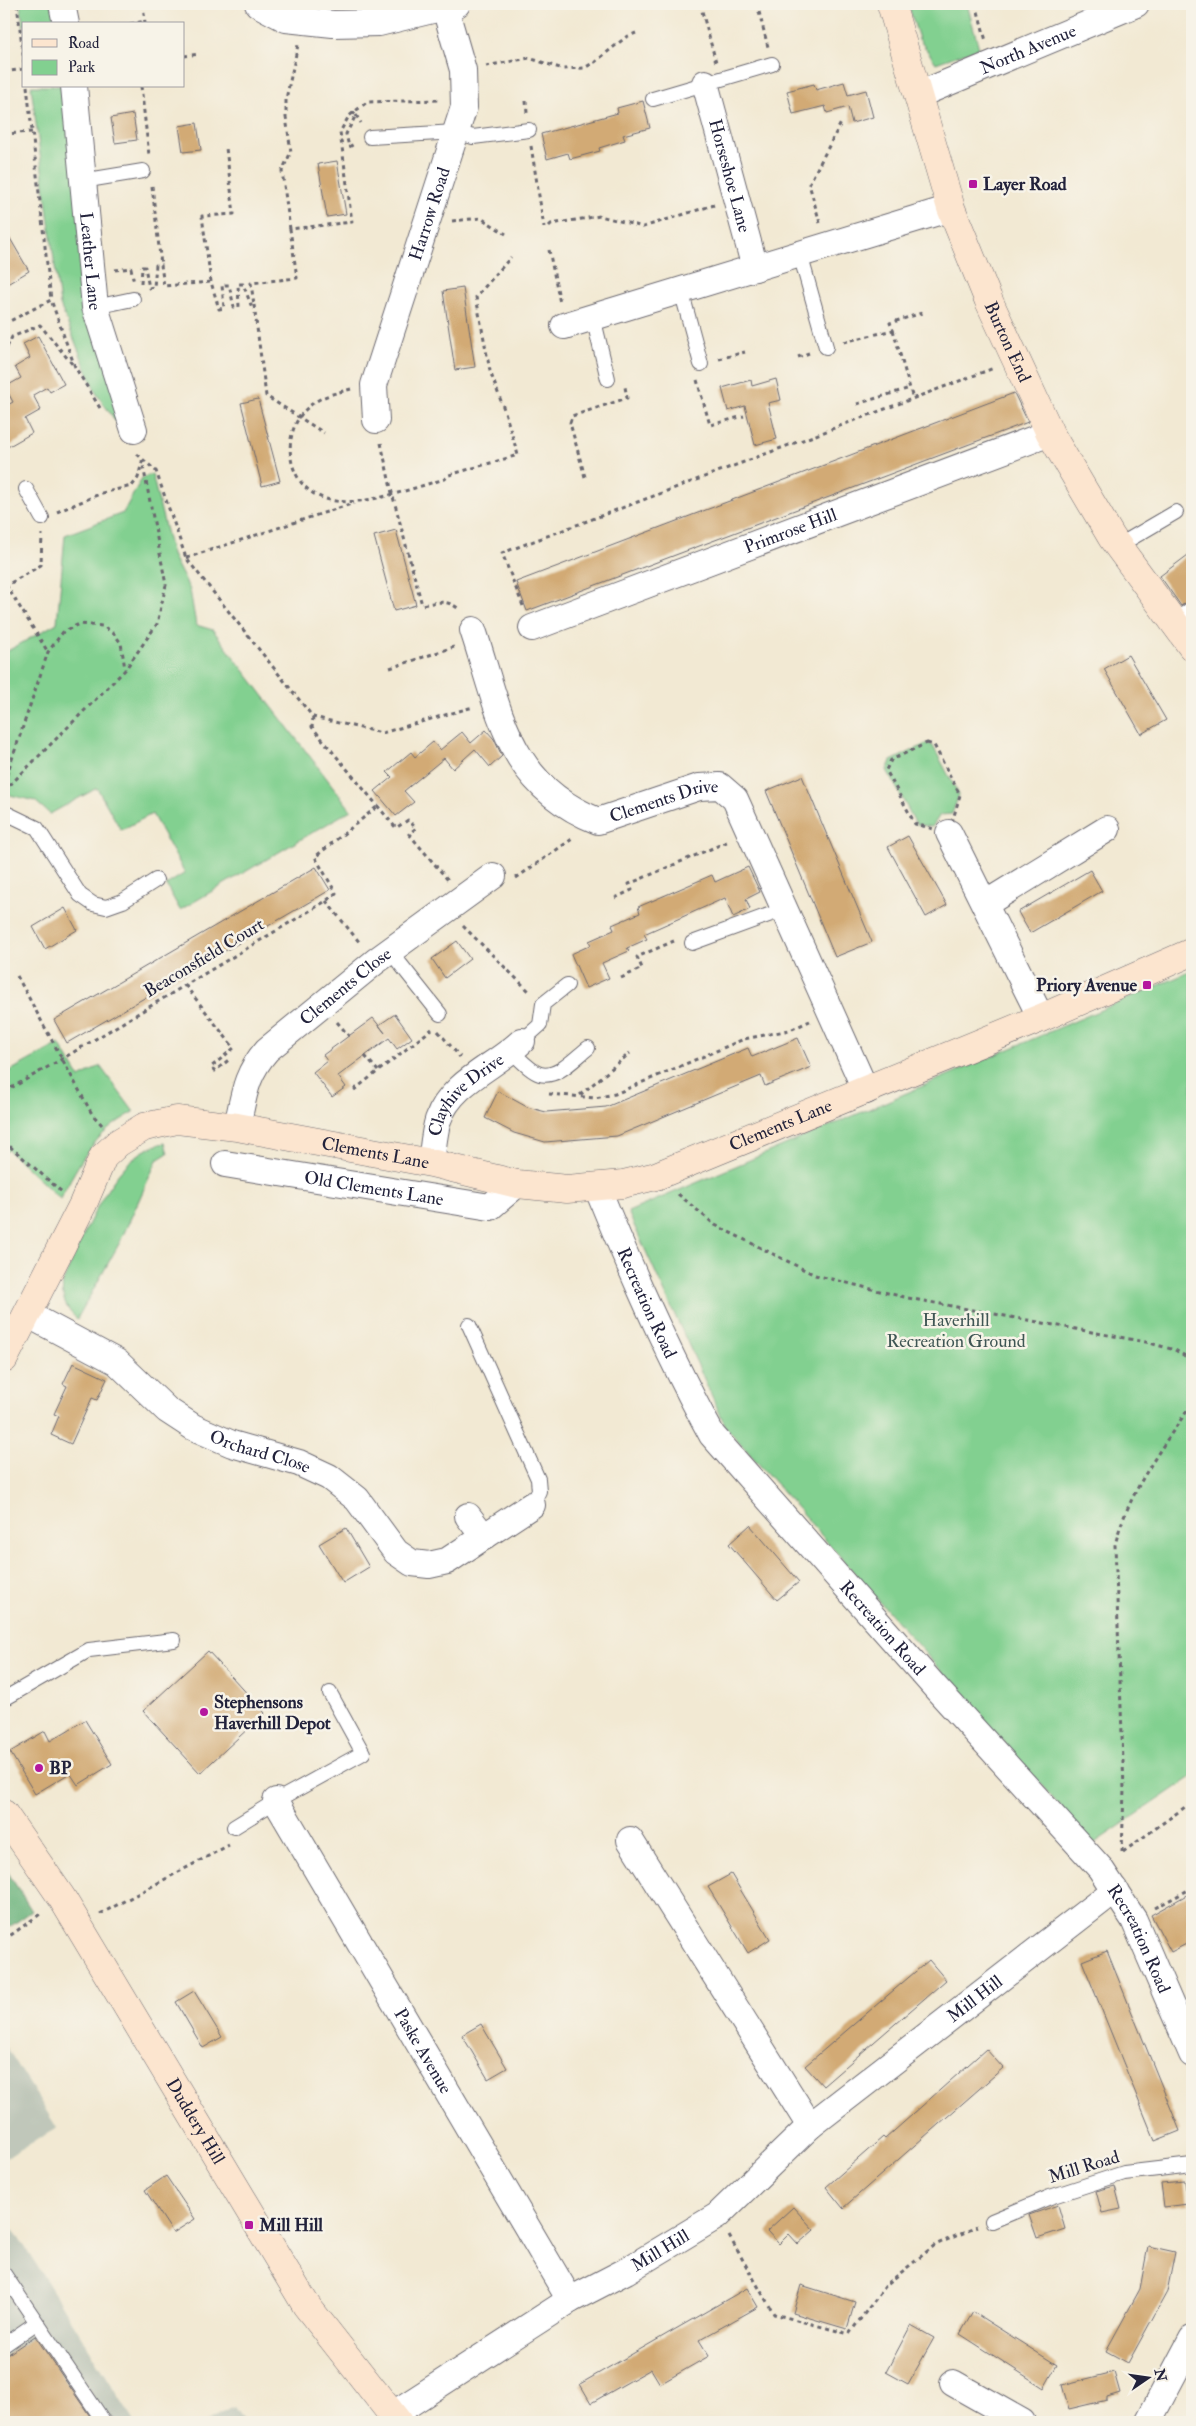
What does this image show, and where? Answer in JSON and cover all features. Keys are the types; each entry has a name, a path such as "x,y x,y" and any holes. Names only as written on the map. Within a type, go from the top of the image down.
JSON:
{"street":[{"path":"62,4 66,22"},
{"path":"258,4 286,19 334,24 379,23 451,6"},
{"name":"Burton End","path":"891,4 951,208 988,299 1050,434 1118,546 1183,615 1192,647"},
{"name":"North Avenue","path":"918,95 1136,4"},
{"name":"Harrow Road","path":"376,420 374,385 466,98 463,70 451,6"},
{"name":"Horseshoe Lane","path":"712,81 736,199 755,268"},
{"name":"Leather Lane","path":"74,88 90,274 95,307 134,430"},
{"path":"564,326 951,208"},
{"name":"Primrose Hill","path":"532,628 1050,434"},
{"name":"Clements Drive","path":"474,635 503,725 516,753 550,794 577,813 598,821 700,787 720,786 735,798 866,1091"},
{"path":"984,904 1107,829"},
{"path":"949,832 1041,1018"},
{"name":"Clements Close","path":"237,1127 248,1078 254,1065 267,1050 390,951 493,876"},
{"name":"Clements Lane","path":"4,1359 82,1204 103,1157 118,1143 144,1127 178,1120 237,1127 431,1163 517,1184 567,1189 623,1184 656,1176 866,1091 1192,952"},
{"name":"Clayhive Drive","path":"431,1163 438,1120 449,1101 474,1076 517,1046"},
{"name":"Old Clements Lane","path":"225,1164 490,1207 517,1184"},
{"name":"Recreation Road","path":"597,1187 652,1316 686,1387 712,1435 935,1687 1100,1868 1134,1920 1192,2054"},
{"name":"Orchard Close","path":"27,1314 117,1362 167,1410 193,1427 232,1444 299,1463 329,1478 357,1499 396,1552 412,1563 429,1565 447,1561 532,1505"},
{"path":"468,1516 484,1536"},
{"name":"Paske Avenue","path":"276,1801 570,2300"},
{"name":"Duddery Hill","path":"4,1814 62,1898 306,2305 395,2419"},
{"path":"630,1840 810,2126"},
{"name":"Mill Hill","path":"395,2419 570,2300 626,2272 717,2216 810,2126 1115,1890"},
{"path":"1148,2422 1192,2339"},
{"path":"953,2384 1022,2422"}],"lane":[{"path":"653,99 772,64"},
{"path":"370,137 456,132 473,137 529,130"},
{"path":"82,180 143,171"},
{"path":"800,254 826,347"},
{"path":"681,290 701,364"},
{"path":"95,307 137,293"},
{"path":"593,317 608,379"},
{"path":"26,489 42,518"},
{"path":"1118,546 1176,512"},
{"path":"4,815 8,814 37,828 80,895 93,904 106,907 123,901 156,880"},
{"path":"692,943 784,909"},
{"path":"390,951 440,1014"},
{"path":"567,985 543,1004 540,1025 517,1046 538,1074 547,1075 559,1071 588,1048"},
{"path":"469,1324 538,1479 539,1491 532,1505"},
{"path":"4,1699 89,1650 174,1640"},
{"path":"234,1827 276,1801 363,1753 330,1693"},
{"name":"Mill Road","path":"992,2221 1050,2197 1124,2173 1192,2165"},
{"path":"4,2274 104,2422"},
{"path":"4,2345 36,2323"}],"path":[{"path":"17,4 22,45"},
{"path":"143,4 145,22"},
{"path":"700,4 712,81"},
{"path":"757,4 772,64"},
{"path":"976,4 993,63"},
{"path":"463,70 529,58 563,69 584,68 603,56 626,37 636,33"},
{"path":"213,286 297,278 282,170 291,152 286,117 286,99 300,38"},
{"path":"185,56 199,54"},
{"path":"4,72 22,70"},
{"path":"27,88 51,300 75,367"},
{"path":"290,229 352,222 340,132 349,116 359,106 376,100 466,98"},
{"path":"526,101 544,227"},
{"path":"826,246 808,184 840,123"},
{"path":"4,134 32,132"},
{"path":"143,152 148,147"},
{"path":"222,285 224,308 219,309 211,282 202,216 234,214 226,148"},
{"path":"549,226 551,224 600,216 643,227 736,199"},
{"path":"455,221 481,218 506,234"},
{"path":"549,250 564,326"},
{"path":"186,558 357,502 445,479 449,475 518,455 490,371 476,297 510,257"},
{"path":"154,287 156,266 161,265 164,286"},
{"path":"137,293 142,267 146,267 149,288 211,282"},
{"path":"90,274 131,268 137,293"},
{"path":"251,283 266,396 324,433"},
{"path":"229,285 234,307 239,307 238,284"},
{"path":"243,284 251,305 254,305"},
{"path":"4,324 51,300"},
{"path":"913,398 890,323 925,312"},
{"path":"4,355 12,337 40,325 75,367 103,412"},
{"path":"798,357 826,347 893,330"},
{"path":"4,342 7,347"},
{"path":"744,416 710,424 693,366 745,352"},
{"path":"532,628 502,553 1016,360"},
{"path":"357,502 324,499 300,482 293,468 290,440 299,417 315,402 343,391 374,385"},
{"path":"857,404 910,388"},
{"path":"376,420 392,493 422,605 440,601 456,606 468,617 474,635 390,668"},
{"path":"134,430 130,449 156,471 186,558 313,717 382,733 495,700"},
{"path":"48,652 5,586 41,565 42,518 102,493 132,486 138,478 142,459"},
{"path":"4,791 125,670 157,624 166,585 142,459"},
{"path":"4,783 48,652 63,632 78,624 103,626 114,634 121,643 125,670"},
{"path":"313,717 312,727 396,828 408,820 416,828 409,834 455,904 543,1004"},
{"path":"927,743 934,745 960,796 949,832 915,824 886,770 891,760 927,743"},
{"path":"350,932 326,901 336,893 315,857 378,806"},
{"path":"615,898 632,890 629,884 750,832"},
{"path":"493,876 511,882 564,845"},
{"name":"Beaconsfield Court","path":"4,1092 326,901"},
{"path":"621,978 642,968 637,956 688,935 692,943"},
{"path":"17,976 92,1114 118,1143"},
{"path":"185,985 234,1048 211,1067 214,1071 238,1053"},
{"path":"538,1074 549,1094 580,1095 595,1098 614,1094 744,1039 790,1030 831,1012"},
{"path":"354,1090 435,1027 449,1044"},
{"path":"580,1095 630,1053"},
{"path":"365,1056 378,1071"},
{"path":"4,1146 6,1143 55,1186"},
{"path":"656,1176 715,1225 815,1276 908,1298 1146,1342 1175,1350 1192,1360"},
{"path":"1122,1852 1124,1789 1115,1545 1120,1526 1157,1454 1192,1404"},
{"path":"1100,1868 1192,1802"},
{"path":"78,1926 238,1841 234,1827"},
{"path":"1134,1920 1192,1888"},
{"path":"4,1940 62,1898"},
{"path":"717,2216 774,2314 849,2334 887,2284 935,2245 992,2221"}],"shaded area":[{"path":"4,2043 57,2128 4,2159"},
{"path":"4,2220 22,2242 135,2422 4,2422"},
{"path":"234,2407 244,2422 205,2422"}],"green space":[{"path":"20,4 57,4 60,22 23,22"},
{"path":"908,4 967,4 979,48 936,63 919,39"},
{"path":"31,88 67,88 121,429 96,393 60,305"},
{"path":"152,474 172,555 190,590 196,625 213,630 351,810 180,910 166,885 185,873 152,814 121,830 97,788 50,814 35,801 10,795 4,785 4,653 57,623 65,535 123,513 142,478"},
{"path":"928,743 933,746 959,795 952,814 940,815 932,827 916,824 887,770 891,761"},
{"name":"Haverhill Recreation Ground","path":"1192,971 1192,1777 1093,1844 726,1427 628,1212"},
{"path":"59,1044 80,1078 100,1066 134,1112 108,1129 98,1139 82,1160 60,1199 8,1150 4,1153 4,1068 8,1072"},
{"path":"165,1143 168,1153 157,1160 120,1242 77,1319 69,1311 65,1302 63,1281 90,1221 115,1179 129,1162 146,1150"},
{"path":"4,1866 32,1911 4,1931"}],"building":[{"path":"844,82 848,95 866,90 873,117 852,123 848,107 827,113 825,106 793,114 787,91 814,84 816,90"},
{"path":"643,101 650,128 623,135 625,140 599,148 600,151 570,159 568,153 547,159 541,134 618,113 617,108"},
{"path":"133,114 137,140 115,143 111,118"},
{"path":"197,123 201,150 183,152 179,126"},
{"path":"337,161 346,214 327,217 318,164"},
{"path":"4,228 29,271 4,286"},
{"path":"463,288 475,367 455,370 443,291"},
{"path":"38,336 64,384 50,392 47,387 33,395 41,410 25,419 32,433 4,449 4,407 13,402 5,387 21,378 15,367 30,358 23,344"},
{"path":"776,379 781,400 768,403 777,439 755,445 745,406 728,411 722,388 751,380 752,386"},
{"path":"1014,393 1028,422 527,611 516,582"},
{"path":"258,399 280,481 262,486 241,403"},
{"path":"396,530 416,605 394,611 374,536"},
{"path":"1192,552 1192,599 1181,606 1160,576"},
{"path":"1128,655 1166,720 1141,734 1104,669"},
{"path":"486,730 494,739 502,756 490,767 475,749 453,769 444,758 404,791 414,802 396,816 375,791 392,777 387,772 411,752 415,757 433,742 440,750 462,732 471,743"},
{"path":"802,776 872,942 835,957 766,791"},
{"path":"908,836 947,905 926,917 888,847"},
{"path":"316,867 330,890 67,1043 54,1020"},
{"path":"748,867 760,892 746,899 750,909 733,917 725,898 644,934 647,939 627,948 629,951 602,963 609,978 586,988 571,954 591,945 589,941 614,930 612,925 640,913 638,907 712,875 715,882"},
{"path":"1090,870 1102,891 1030,933 1018,912"},
{"path":"65,908 77,930 45,949 33,927"},
{"path":"457,941 470,959 445,978 432,959"},
{"path":"395,1014 412,1038 397,1049 389,1038 338,1076 346,1087 332,1097 313,1072 327,1061 323,1055 373,1018 385,1033 379,1025"},
{"path":"798,1038 811,1067 765,1086 761,1076 617,1136 545,1142 514,1133 485,1118 498,1091 527,1107 546,1112 606,1107 748,1048 752,1057"},
{"path":"73,1363 107,1379 97,1400 92,1398 71,1444 51,1435 59,1416 54,1414 67,1386 63,1384"},
{"path":"750,1525 799,1582 777,1600 729,1544"},
{"path":"346,1528 369,1567 343,1583 319,1544"},
{"name":"Stephensons Haverhill Depot","path":"208,1651 265,1713 200,1773 143,1711"},
{"path":"85,1720 112,1764 78,1785 70,1773 35,1794 10,1752 45,1731 50,1741"},
{"path":"731,1874 770,1939 748,1953 708,1887"},
{"path":"1192,1892 1192,1941 1171,1952 1151,1915"},
{"path":"1107,1951 1180,2131 1155,2141 1082,1961"},
{"path":"929,1960 946,1980 823,2086 805,2066"},
{"path":"194,1991 222,2037 203,2048 176,2002"},
{"path":"481,2024 507,2068 488,2079 462,2035"},
{"path":"986,2049 1003,2068 843,2208 826,2187 883,2137 885,2139"},
{"path":"166,2176 195,2219 173,2233 145,2190"},
{"path":"1185,2181 1188,2204 1164,2207 1161,2183"},
{"path":"1115,2186 1121,2209 1102,2213 1096,2191"},
{"path":"1058,2205 1065,2229 1037,2238 1029,2215"},
{"path":"793,2207 814,2230 798,2244 789,2234 779,2244 767,2231"},
{"path":"1148,2246 1175,2252 1167,2292 1128,2363 1106,2351 1140,2289"},
{"path":"801,2285 855,2302 847,2329 793,2313"},
{"path":"747,2288 758,2307 699,2340 709,2356 660,2384 651,2369 591,2403 580,2384"},
{"path":"973,2312 1057,2365 1044,2388 960,2334"},
{"path":"911,2325 934,2338 908,2384 886,2372"},
{"path":"35,2336 94,2422 4,2422 4,2357"},
{"path":"1114,2372 1120,2393 1107,2397 1107,2400 1069,2409 1062,2385"}],"place":[{"name":"Layer Road","path":"973,184"},
{"name":"Priory Avenue","path":"1147,985"},
{"name":"Stephensons Haverhill Depot","path":"204,1712"},
{"name":"BP","path":"39,1768"},
{"name":"Mill Hill","path":"249,2225"}]}
